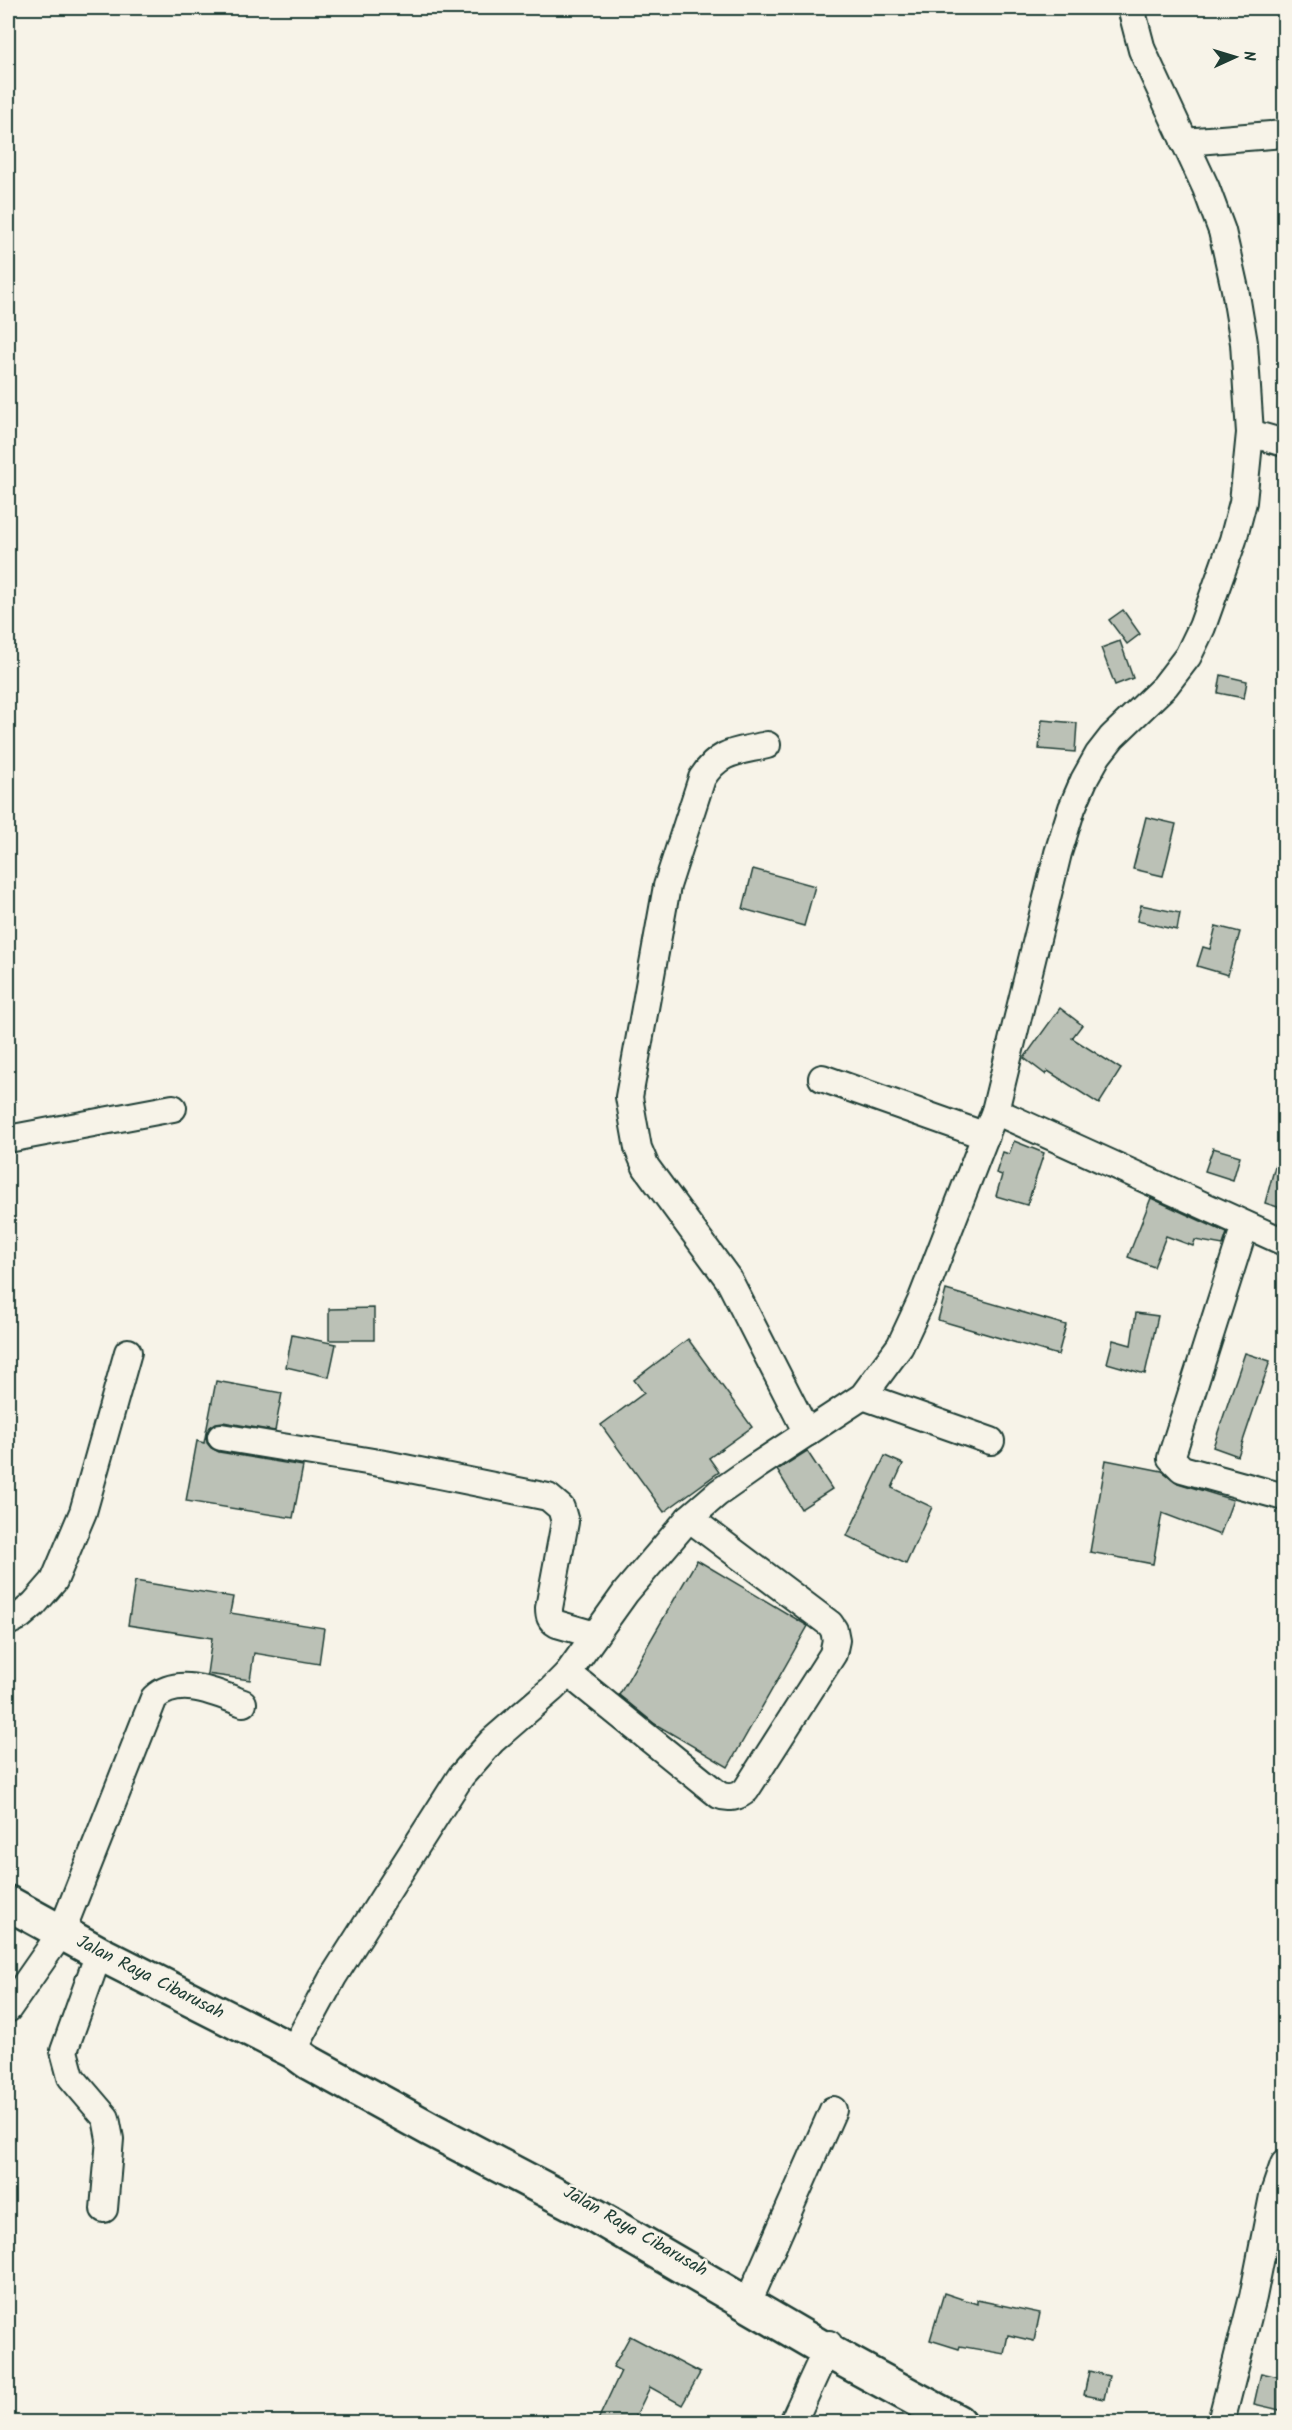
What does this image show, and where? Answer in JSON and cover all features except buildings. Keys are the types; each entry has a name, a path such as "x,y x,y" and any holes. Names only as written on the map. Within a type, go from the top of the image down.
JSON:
{"main road":[{"name":"Jalan Raya Cibarusah","path":"8,1903 99,1953 293,2051 312,2057 595,2207 750,2298 827,2347 973,2422"},
{"name":"Jalan Raya Cibarusah","path":"293,2051 308,2062 430,2129 594,2215 958,2422"}],"street":[{"path":"293,2051 339,1968 461,1776 492,1741 568,1673 647,1565 689,1518 718,1493 863,1396 884,1370 909,1330 986,1136 1058,853 1072,808 1098,755 1112,737 1165,686 1188,656 1202,627 1233,540 1243,502 1250,433 1244,343 1222,231 1206,188 1142,50 1131,8"},
{"path":"1184,142 1284,134"},
{"path":"1250,433 1284,443"},
{"path":"767,745 725,754 712,762 702,778 667,886 629,1097 638,1148 646,1167 729,1280 807,1433"},
{"path":"822,1078 986,1136"},
{"path":"8,1139 173,1108"},
{"path":"994,1111 1284,1242"},
{"path":"1245,1225 1171,1458 1182,1469 1284,1497"},
{"path":"8,1622 20,1616 34,1604 54,1581 83,1512 128,1352"},
{"path":"863,1396 991,1441"},
{"path":"221,1437 385,1464 548,1497 561,1508 565,1522 549,1616 557,1624 595,1635"},
{"path":"568,1673 718,1795 732,1797 746,1790 833,1654 836,1636 830,1624 689,1518"},
{"path":"8,2009 62,1933 154,1698 166,1689 189,1687 243,1703"},
{"path":"99,1953 64,2050 71,2077 106,2118 110,2139 104,2209"},
{"path":"750,2298 833,2110"},
{"path":"1221,2422 1279,2197 1284,2164"},
{"path":"794,2422 827,2347"}]}
